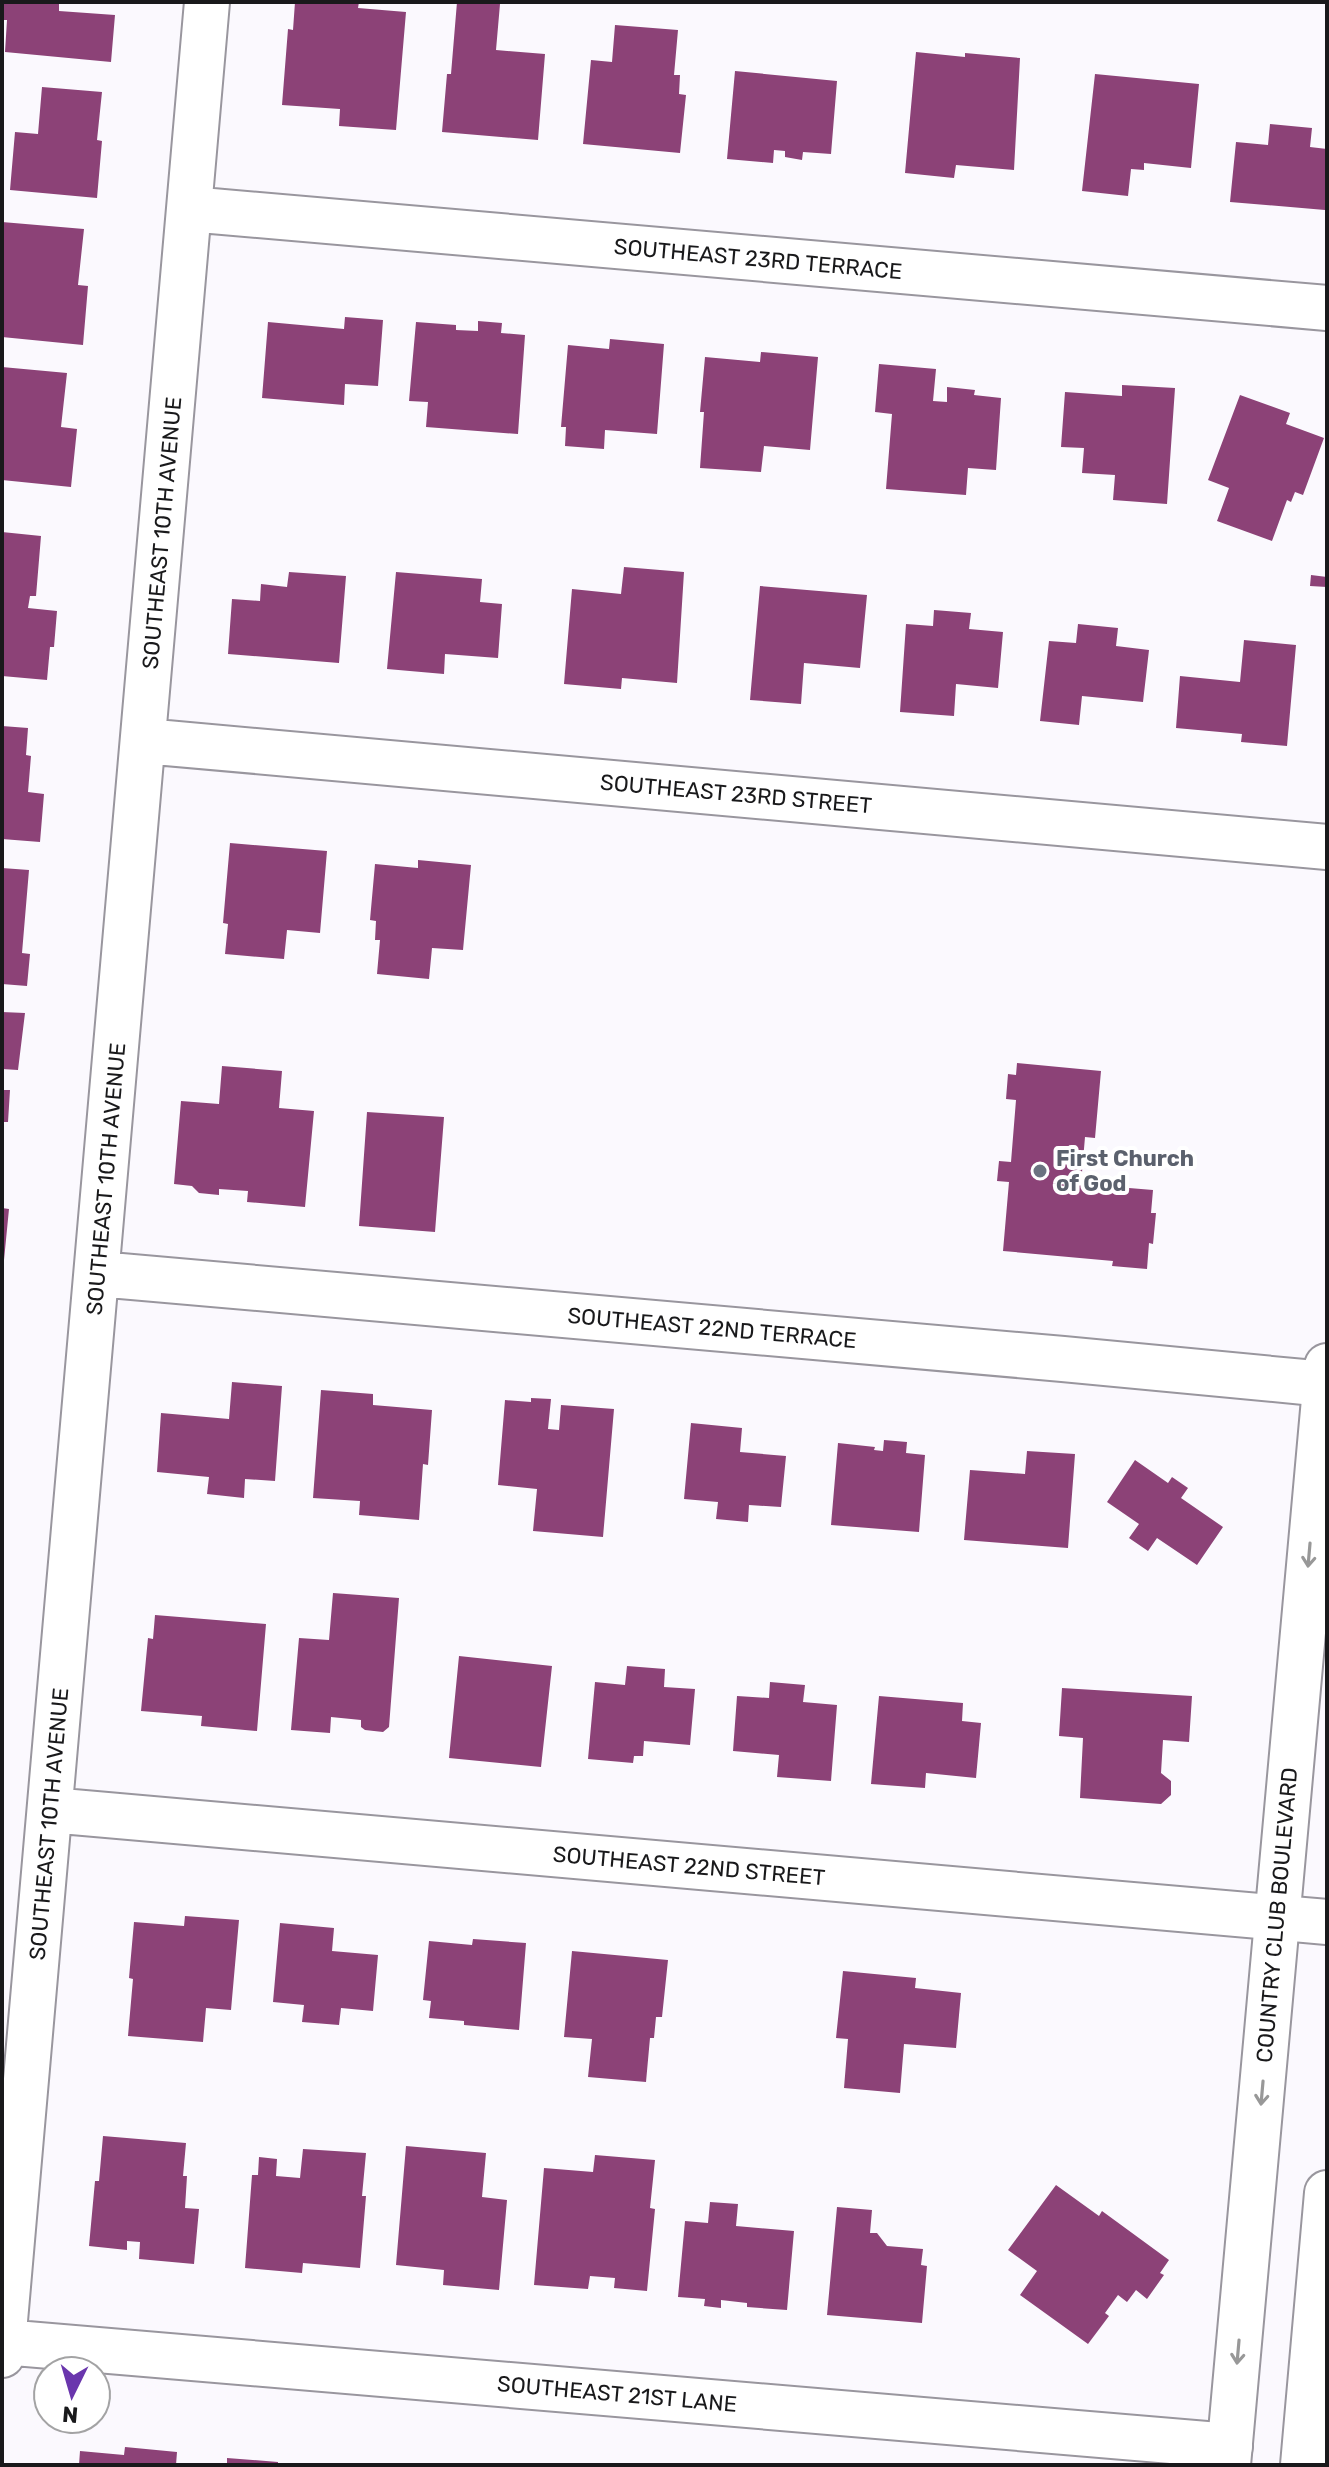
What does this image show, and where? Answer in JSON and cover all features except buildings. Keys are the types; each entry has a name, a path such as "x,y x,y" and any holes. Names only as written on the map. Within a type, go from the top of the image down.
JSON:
{"street":[{"name":"SOUTHEAST 10TH AVENUE","path":"3,2349 207,2"},
{"name":"SOUTHEAST 23RD TERRACE","path":"189,209 1327,308"},
{"name":"SOUTHEAST 23RD STREET","path":"144,741 1327,847"},
{"name":"SOUTHEAST 22ND TERRACE","path":"98,1274 1063,1359 1326,1375"},
{"name":"COUNTRY CLUB BOULEVARD","path":"1229,2456 1278,1917 1314,1656 1326,1375"},
{"name":"SOUTHEAST 22ND STREET","path":"50,1810 1327,1922"},
{"path":"1303,2465 1327,2193"},
{"name":"SOUTHEAST 21ST LANE","path":"3,2349 1229,2456"}],"place":[{"name":"First Church of God","path":"1040,1171"}]}
